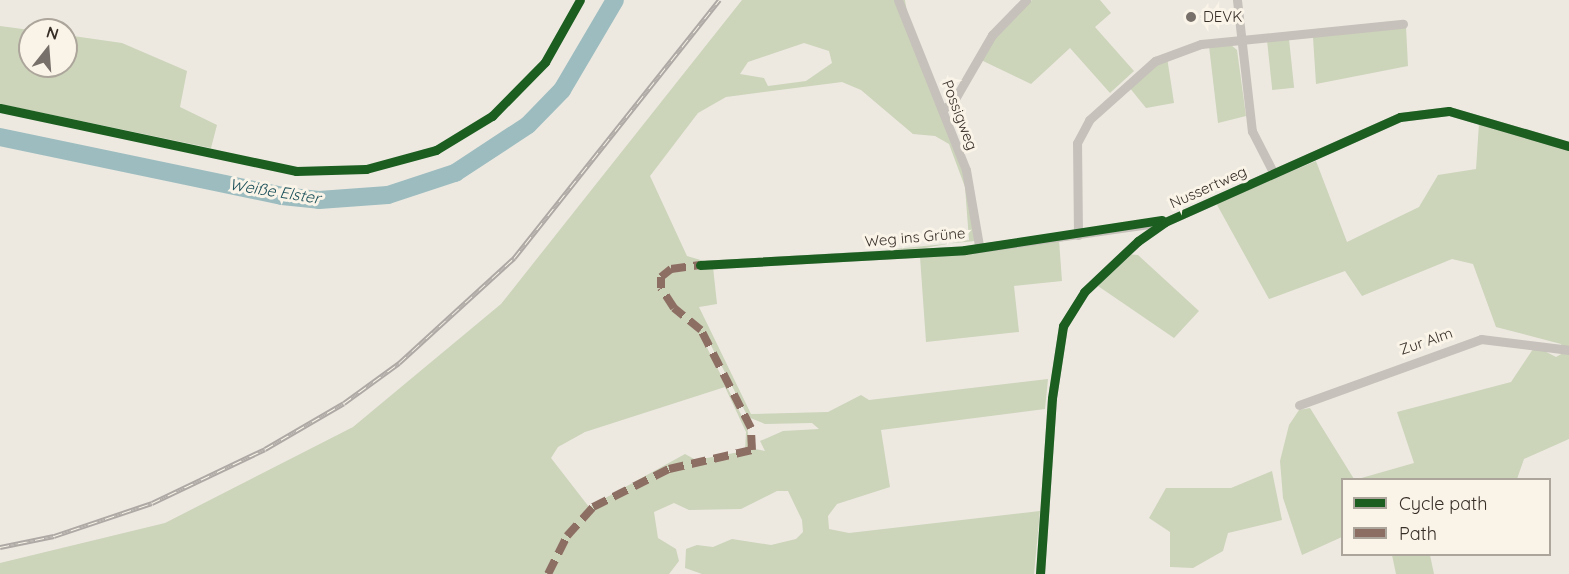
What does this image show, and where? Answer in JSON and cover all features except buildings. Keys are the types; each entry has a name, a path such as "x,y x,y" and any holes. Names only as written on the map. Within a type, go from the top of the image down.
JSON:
{"street":[{"name":"Possigweg","path":"898,0 942,109 975,204 979,245"},
{"path":"942,109 952,104 992,35 1026,0"},
{"path":"1237,0 1252,131 1274,174"},
{"path":"1078,235 1074,158 1089,120 1169,53 1240,40 1403,24"},
{"name":"Nussertweg","path":"1040,574 1052,398 1063,326 1069,310 1092,284 1165,222 1400,117 1425,112 1482,118 1569,146"},
{"name":"Weg ins Grüne","path":"700,265 910,255 1165,222"},
{"name":"Zur Alm","path":"1299,405 1481,339 1569,350"}],"green space":[{"path":"742,0 905,0 911,37 968,186 975,241 950,244 969,240 965,187 949,144 935,136 913,134 861,90 842,82 726,97 698,113 650,176 687,256 704,261 875,251 713,267 717,304 699,307 751,414 828,412 861,395 869,400 1048,379 1045,409 881,430 890,487 837,504 828,516 829,529 849,533 1040,511 1034,574 702,574 685,568 686,549 697,545 713,547 732,539 771,545 796,539 803,532 802,520 788,491 777,491 741,509 689,510 674,503 654,512 658,538 676,549 679,561 669,574 0,574 0,563 165,523 353,427 501,304","holes":["804,43 829,51 832,63 806,81 768,86 764,78 740,74 748,62","704,332 748,417 765,424 812,423 819,429 783,431 760,441 765,451 750,448 747,426 701,336","725,387 746,432 745,451 696,460 685,454 589,507 551,458 558,447 585,432"]},
{"path":"1032,0 1100,0 1111,13 1095,27 1134,71 1110,93 1070,48 1031,84 981,60 997,32"},
{"path":"0,26 18,28 18,78 78,78 78,37 122,43 187,71 180,107 217,125 211,148 0,104"},
{"path":"1406,27 1408,66 1316,84 1313,37"},
{"path":"1289,39 1294,88 1272,90 1267,41"},
{"path":"1231,45 1237,50 1246,116 1218,123 1209,46"},
{"path":"1167,57 1174,103 1146,108 1129,87"},
{"path":"1479,123 1569,151 1569,439 1524,459 1517,478 1362,478 1414,463 1397,412 1511,382 1535,346 1556,357 1563,353 1561,344 1496,327 1473,264 1452,259 1362,296 1345,271 1269,299 1216,203 1316,161 1347,242 1419,207 1438,175 1476,169"},
{"path":"1059,240 1062,281 1014,286 1019,332 926,342 920,257"},
{"path":"1126,254 1138,255 1199,311 1174,338 1098,286"},
{"path":"1310,408 1353,478 1341,478 1341,537 1302,555 1283,498 1280,461 1289,425 1299,410"},
{"path":"1272,471 1282,520 1228,533 1223,551 1193,568 1170,567 1170,532 1149,518 1166,488 1231,488"},
{"path":"1392,556 1430,556 1434,574 1396,574"}],"waterway":[{"name":"Weiße Elster","path":"0,137 282,196 319,200 388,195 455,173 528,125 562,90 615,0"}],"railway":[{"path":"0,547 54,536 152,503 265,449 344,403 399,363 514,258 719,0"}],"marked path":[{"path":"548,574 567,536 593,507 669,469 752,450 751,428 701,330 674,308 661,288 661,277 671,269 700,265"}],"cycle path":[{"path":"0,108 296,171 366,169 436,150 492,116 545,62 580,0"},
{"path":"1040,574 1052,398 1063,326 1084,292 1138,241 1165,222 1400,117 1449,111 1569,146"},
{"path":"700,265 965,250 1162,220"}],"place":[{"name":"DEVK","path":"1191,17"}]}
